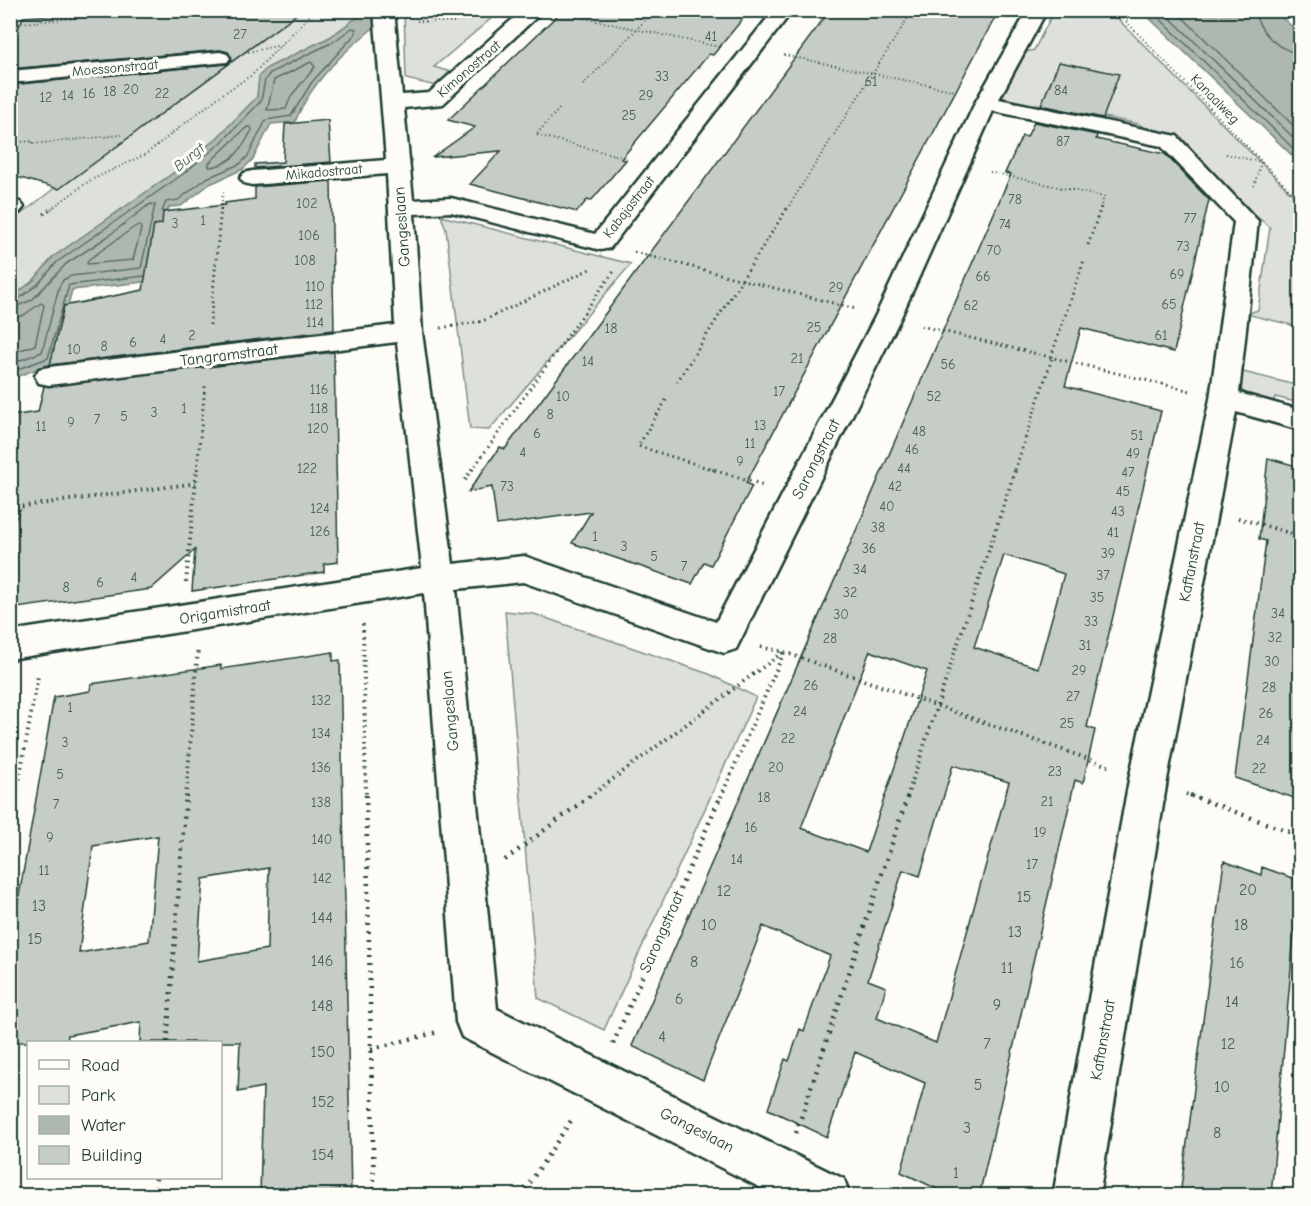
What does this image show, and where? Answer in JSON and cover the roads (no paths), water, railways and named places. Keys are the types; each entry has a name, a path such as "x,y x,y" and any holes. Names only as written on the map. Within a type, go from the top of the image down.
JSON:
{"street":[{"name":"Kimonostraat","path":"393,102 435,99 535,10"},
{"name":"Kabajastraat","path":"402,208 451,204 600,243 784,10"},
{"name":"Sarongstraat","path":"439,578 524,569 724,639 888,317 987,100 1038,10"},
{"name":"Gangeslaan","path":"385,19 402,208 409,332 439,578 477,1023 597,1080 827,1196"},
{"name":"Moessonstraat","path":"10,77 220,58"},
{"name":"Kaftanstraat","path":"987,100 1169,141 1246,221 1224,399 1148,780 1076,1196"},
{"name":"Mikadostraat","path":"252,178 397,166"},
{"name":"Tangramstraat","path":"49,376 409,332"},
{"path":"1224,399 1300,420"},
{"name":"Origamistraat","path":"10,645 439,578"}],"water":[{"path":"366,11 396,11 351,46 325,74 303,105 295,122 271,124 253,159 243,169 210,184 181,206 169,207 152,281 72,290 53,363 11,379 11,298 34,280 53,257 179,169 217,138 257,97 259,76 267,68 330,37"},
{"path":"1142,11 1274,11 1300,33 1300,163"}],"water label":[{"name":"Burgt","path":"189,157"}]}
